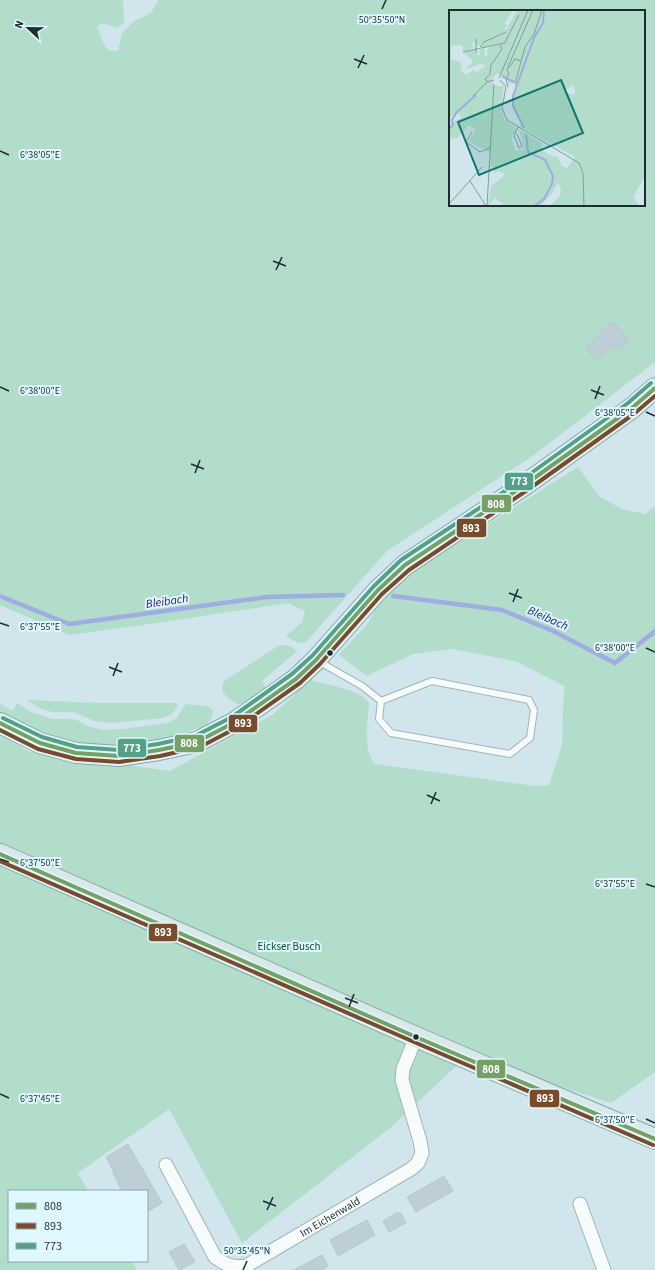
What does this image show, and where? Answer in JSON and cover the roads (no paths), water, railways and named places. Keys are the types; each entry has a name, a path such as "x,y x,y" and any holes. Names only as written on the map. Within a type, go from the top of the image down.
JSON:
{"main road":[{"path":"0,723 40,743 76,753 119,756 197,742 235,722 296,679 316,660 372,597 405,565 526,484 632,408 655,388"},
{"path":"0,854 416,1037 655,1139"}],"street":[{"name":"Im Eichenwald","path":"166,1165 215,1257 222,1262 235,1267 246,1266 411,1169 418,1162 422,1153 420,1141 402,1080 403,1069 416,1037"},
{"path":"580,1204 604,1270"}],"lane":[{"path":"316,660 362,686 381,701"},
{"path":"432,681 529,700 534,710 530,738 510,754 391,733 379,719 381,701 432,681"}],"waterway":[{"name":"Bleibach","path":"0,596 69,624 267,597 343,595"},
{"name":"Bleibach","path":"393,596 502,610 553,631 615,663 655,631"}],"park label":[{"name":"Eickser Busch","path":"289,946"}]}
